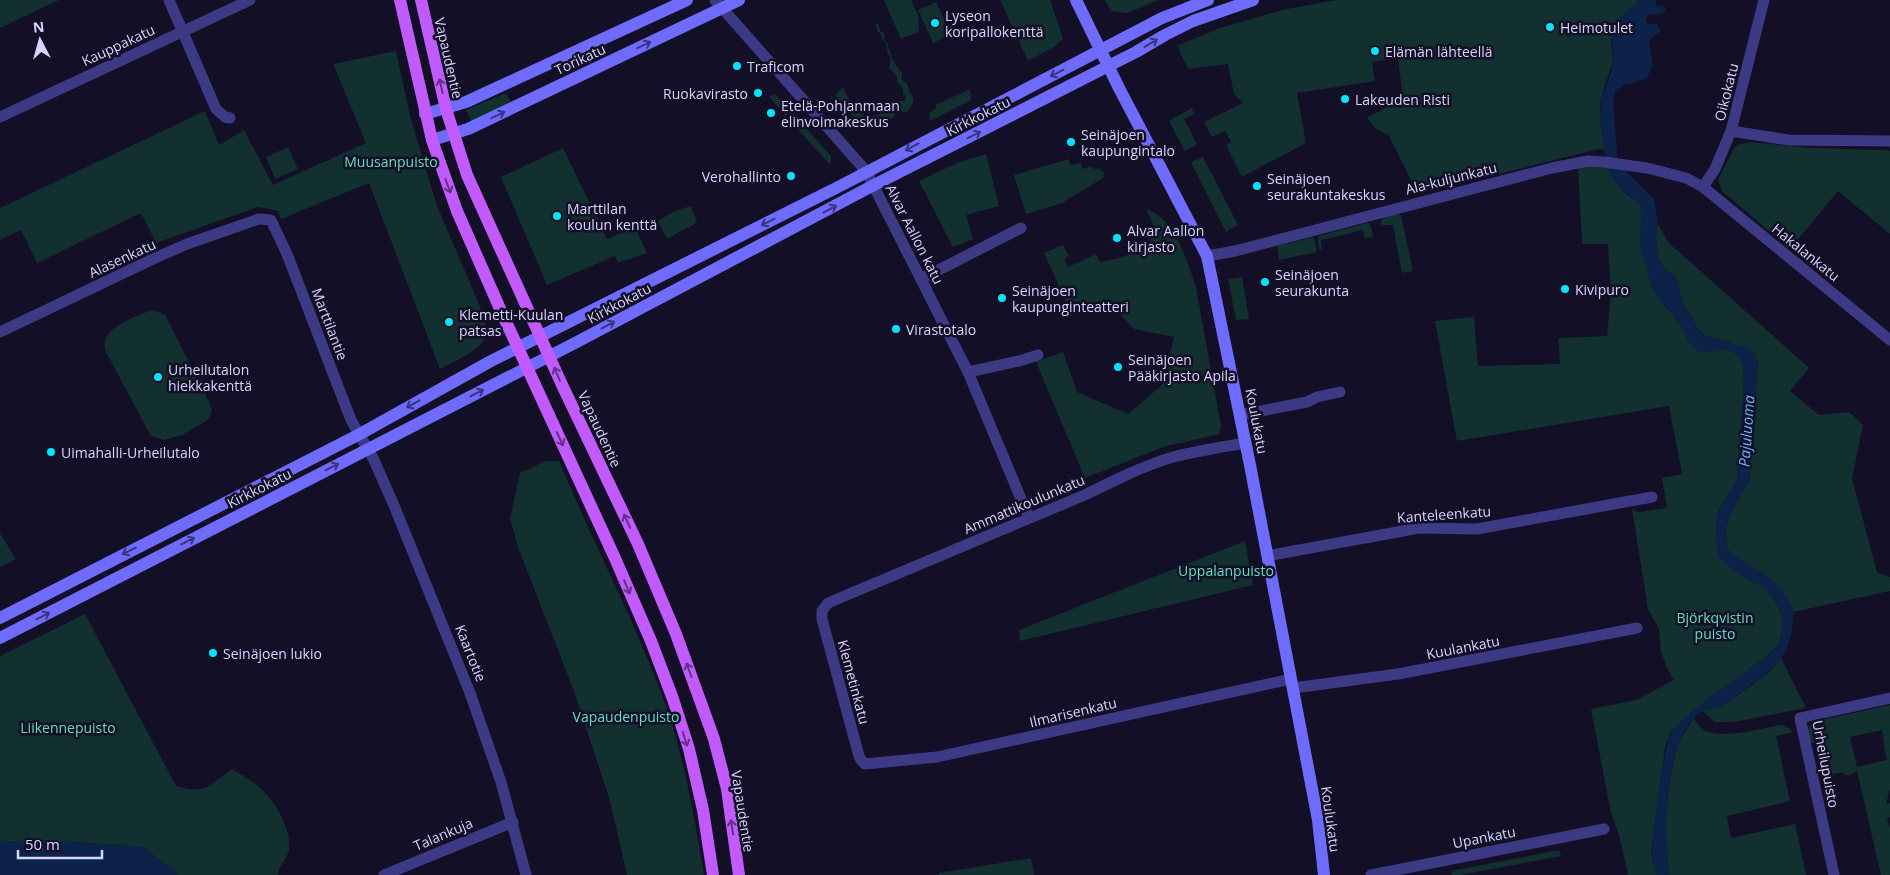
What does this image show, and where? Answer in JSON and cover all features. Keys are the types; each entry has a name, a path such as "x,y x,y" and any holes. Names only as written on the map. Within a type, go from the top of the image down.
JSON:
{"main road":[{"path":"400,0 432,140 457,211 614,556 651,641 673,699 689,749 713,875"},
{"name":"Vapaudentie","path":"421,0 446,108 467,176 638,544 676,634 714,739 726,790 739,875"},
{"name":"Torikatu","path":"425,114 466,102 687,0"},
{"name":"Torikatu","path":"432,140 468,129 719,4 739,0"},
{"name":"Koulukatu","path":"1076,0 1108,66 1207,256 1318,820 1324,875"},
{"name":"Kirkkokatu","path":"0,618 360,434 541,336 1162,18 1208,0"},
{"name":"Kirkkokatu","path":"0,638 550,356 874,185 1193,21 1253,0"}],"street":[{"path":"169,0 216,109 225,117 230,118"},
{"name":"Kauppakatu","path":"0,117 250,0"},
{"name":"Oikokatu","path":"1703,187 1715,169 1731,131 1764,0"},
{"name":"Alvar Aallon katu","path":"719,4 866,171 968,372 1029,518"},
{"path":"1731,131 1789,140 1890,141"},
{"name":"Ala-kuljunkatu","path":"1207,256 1235,251 1552,168 1588,161 1621,164 1686,178 1703,187"},
{"name":"Hakalankatu","path":"1703,187 1890,340"},
{"name":"Alasenkatu","path":"0,332 187,244 259,219"},
{"name":"Marttilantie","path":"259,219 271,220 274,224 351,420 368,448"},
{"path":"921,279 1021,228"},
{"path":"968,372 1038,355"},
{"path":"1240,416 1307,402 1317,397 1340,392"},
{"name":"Ammattikoulunkatu","path":"822,611 828,603 1087,494 1115,479 1171,458 1245,443"},
{"name":"Kaartotie","path":"368,448 414,553 470,693 513,822 526,875"},
{"name":"Kanteleenkatu","path":"1267,556 1419,528 1477,528 1652,498"},
{"name":"Klemetinkatu","path":"822,611 822,618 860,760"},
{"name":"Kuulankatu","path":"1292,684 1398,674 1637,628"},
{"name":"Ilmarisenkatu","path":"860,760 865,764 875,764 937,757 1292,684"},
{"name":"Urheilupuisto","path":"1834,875 1800,718 1890,698"},
{"name":"Talankuja","path":"384,875 411,870 513,822"},
{"name":"Upankatu","path":"1371,875 1604,829"}],"green space":[{"path":"0,0 59,0 0,28"},
{"path":"884,0 911,0 918,15 919,32 901,39"},
{"path":"1000,0 1050,0 1063,39 1054,47 1028,61"},
{"path":"1105,0 1159,0 1127,13 1111,11"},
{"path":"1336,0 1639,0 1611,39 1613,62 1600,104 1601,126 1606,150 1598,149 1487,177 1471,176 1416,190 1389,136 1376,129 1367,118 1403,98 1398,58 1372,62 1375,81 1297,93 1306,143 1242,177 1226,145 1231,142 1225,131 1212,137 1204,122 1243,103 1234,94 1228,64 1188,69 1177,46 1220,28 1282,10"},
{"name":"Lyseon koripallokenttä","path":"936,2 951,35 933,43 918,10"},
{"path":"876,23 879,25 880,31 884,33 884,40 888,44 895,63 902,72 902,80 907,83 914,102 907,112 897,111 892,119 883,119 879,125 868,126 859,124 835,95 843,87 855,112 863,109 864,120 896,107 897,101 905,101 906,96 903,94 903,88 897,82 897,76 889,68 891,58 881,34 877,31"},
{"name":"Muusanpuisto","path":"396,51 410,116 437,206 482,311 486,328 485,338 478,347 440,369 369,183 281,219 278,211 258,207 156,243 141,213 37,263 21,230 0,240 0,208 205,111 219,145 244,130 273,185 366,143 333,64"},
{"path":"970,89 971,100 930,121 929,113 936,109 936,105"},
{"path":"506,93 511,102 471,121 466,110"},
{"path":"775,94 831,156 829,164 769,97"},
{"path":"1192,108 1194,114 1184,119 1197,144 1185,151 1169,121"},
{"path":"1751,142 1809,148 1890,151 1890,234 1838,191 1790,249 1722,191 1718,180 1734,148 1740,144"},
{"path":"288,147 298,169 275,179 266,157"},
{"name":"Marttilan koulun kenttä","path":"563,148 607,239 635,227 647,253 618,263 615,256 547,285 501,177"},
{"path":"986,154 999,206 966,215 973,239 953,247 919,181 957,163"},
{"path":"1203,157 1238,225 1226,232 1191,162"},
{"path":"1069,159 1070,165 1081,163 1082,169 1092,166 1093,169 1099,168 1104,173 1103,178 1062,203 1026,214 1014,175"},
{"name":"Björkqvistin puisto","path":"1608,166 1620,188 1640,205 1658,298 1679,322 1691,345 1728,349 1738,355 1743,366 1744,382 1737,479 1717,514 1720,558 1744,577 1767,590 1779,609 1783,628 1781,638 1770,654 1701,705 1671,731 1665,748 1651,853 1657,875 1628,875 1619,835 1611,813 1591,709 1636,700 1674,680 1661,652 1659,629 1648,609 1632,509 1638,512 1667,508 1662,478 1682,474 1669,406 1457,441 1435,321 1474,317 1478,366 1560,364 1558,338 1607,336 1611,293 1608,244 1582,244 1578,167"},
{"path":"690,206 697,221 695,224 668,238 666,237 658,221 671,213"},
{"path":"1146,209 1165,221 1179,242 1189,266 1196,288 1221,426 1219,434 1163,447 1085,478 1036,362 1063,352 1077,392 1128,414 1162,385 1174,337 1134,329 1110,304 1071,312 1044,253 1063,245 1069,256 1064,259 1068,267 1096,254 1100,262 1134,252 1151,240 1146,229 1154,226"},
{"path":"1401,215 1413,271 1402,273 1393,225 1381,225 1381,221 1387,216"},
{"path":"1370,224 1372,237 1365,239 1363,230 1321,240 1322,249 1319,249 1318,236"},
{"path":"1658,224 1668,242 1809,368 1790,391 1819,415 1849,412 1863,425 1852,479 1877,572 1890,577 1890,591 1793,612 1788,599 1761,572 1739,560 1727,549 1726,527 1733,508 1749,481 1758,362 1729,342 1706,336 1696,328 1693,317 1685,309 1674,275 1665,269 1658,258 1656,237"},
{"path":"1314,237 1317,252 1279,260 1277,246"},
{"path":"1242,277 1249,319 1236,320 1228,279"},
{"name":"Urheilutalon hiekkakenttä","path":"153,310 165,315 212,411 208,420 182,435 164,440 151,436 106,352 105,344 108,335 119,325"},
{"name":"Vapaudenpuisto","path":"546,461 559,461 639,638 663,698 683,763 704,875 627,875 610,801 575,694 518,547 510,518 520,473"},
{"path":"0,533 16,559 0,567"},
{"name":"Uppalanpuisto","path":"1245,541 1253,585 1020,641 1019,630"},
{"name":"Liikennepuisto","path":"85,614 176,786 194,790 200,789 212,784 232,769 258,786 271,799 283,820 289,843 288,853 278,875 177,875 173,869 142,847 43,840 0,842 0,656"},
{"path":"1781,658 1806,708 1734,722 1715,722 1702,711 1723,706 1768,673"},
{"path":"1890,705 1890,789 1886,804 1890,803 1890,817 1887,818 1890,829 1890,875 1881,875 1857,771 1850,775 1845,775 1842,772 1825,776 1816,743 1810,743 1808,729 1812,722","holes":["1882,730 1886,758 1888,757 1886,760 1857,767 1850,737"]},
{"path":"1694,718 1701,728 1718,734 1740,733 1782,725 1793,732 1776,736 1790,801 1727,816 1731,838 1795,824 1806,875 1669,875 1666,845 1666,811 1671,773 1678,742"},
{"path":"1559,850 1561,856 1461,875 1452,875 1451,871"},
{"path":"1031,858 1034,875 939,875 939,873"}],"water":[{"name":"Pajuluoma","path":"1639,0 1656,0 1656,5 1666,7 1665,12 1649,15 1646,19 1647,24 1657,24 1661,32 1654,35 1649,42 1653,65 1647,78 1623,85 1615,92 1613,104 1618,163 1654,199 1658,224 1656,237 1658,258 1665,269 1674,275 1685,309 1693,317 1696,328 1706,336 1747,347 1754,354 1758,362 1749,481 1733,508 1726,527 1727,549 1776,584 1789,601 1793,613 1792,631 1788,644 1776,664 1727,703 1698,714 1684,733 1676,751 1668,793 1667,837 1669,875 1657,875 1652,853 1659,788 1666,750 1673,729 1726,685 1770,655 1782,637 1782,614 1775,599 1765,588 1743,577 1719,558 1717,549 1717,514 1737,479 1744,382 1743,366 1737,355 1728,349 1704,353 1698,351 1691,345 1679,322 1658,298 1652,289 1640,245 1641,206 1621,189 1609,171 1603,140 1601,102 1612,67 1613,31 1617,21"},
{"path":"43,840 142,847 173,869 177,875 0,875 0,842"}],"place":[{"name":"Lyseon koripallokenttä","path":"935,23"},
{"name":"Heimotulet","path":"1550,27"},
{"name":"Elämän lähteellä","path":"1375,51"},
{"name":"Traficom","path":"737,66"},
{"name":"Ruokavirasto","path":"758,93"},
{"name":"Lakeuden Risti","path":"1345,99"},
{"name":"Etelä-Pohjanmaan elinvoimakeskus","path":"771,113"},
{"name":"Seinäjoen kaupungintalo","path":"1071,142"},
{"name":"Verohallinto","path":"791,176"},
{"name":"Seinäjoen seurakuntakeskus","path":"1257,186"},
{"name":"Marttilan koulun kenttä","path":"557,216"},
{"name":"Alvar Aallon kirjasto","path":"1117,238"},
{"name":"Seinäjoen seurakunta","path":"1265,282"},
{"name":"Kivipuro","path":"1565,289"},
{"name":"Seinäjoen kaupunginteatteri","path":"1002,298"},
{"name":"Klemetti-Kuulan patsas","path":"449,322"},
{"name":"Virastotalo","path":"896,329"},
{"name":"Seinäjoen Pääkirjasto Apila","path":"1118,367"},
{"name":"Urheilutalon hiekkakenttä","path":"158,377"},
{"name":"Uimahalli-Urheilutalo","path":"51,452"},
{"name":"Seinäjoen lukio","path":"213,653"}]}
